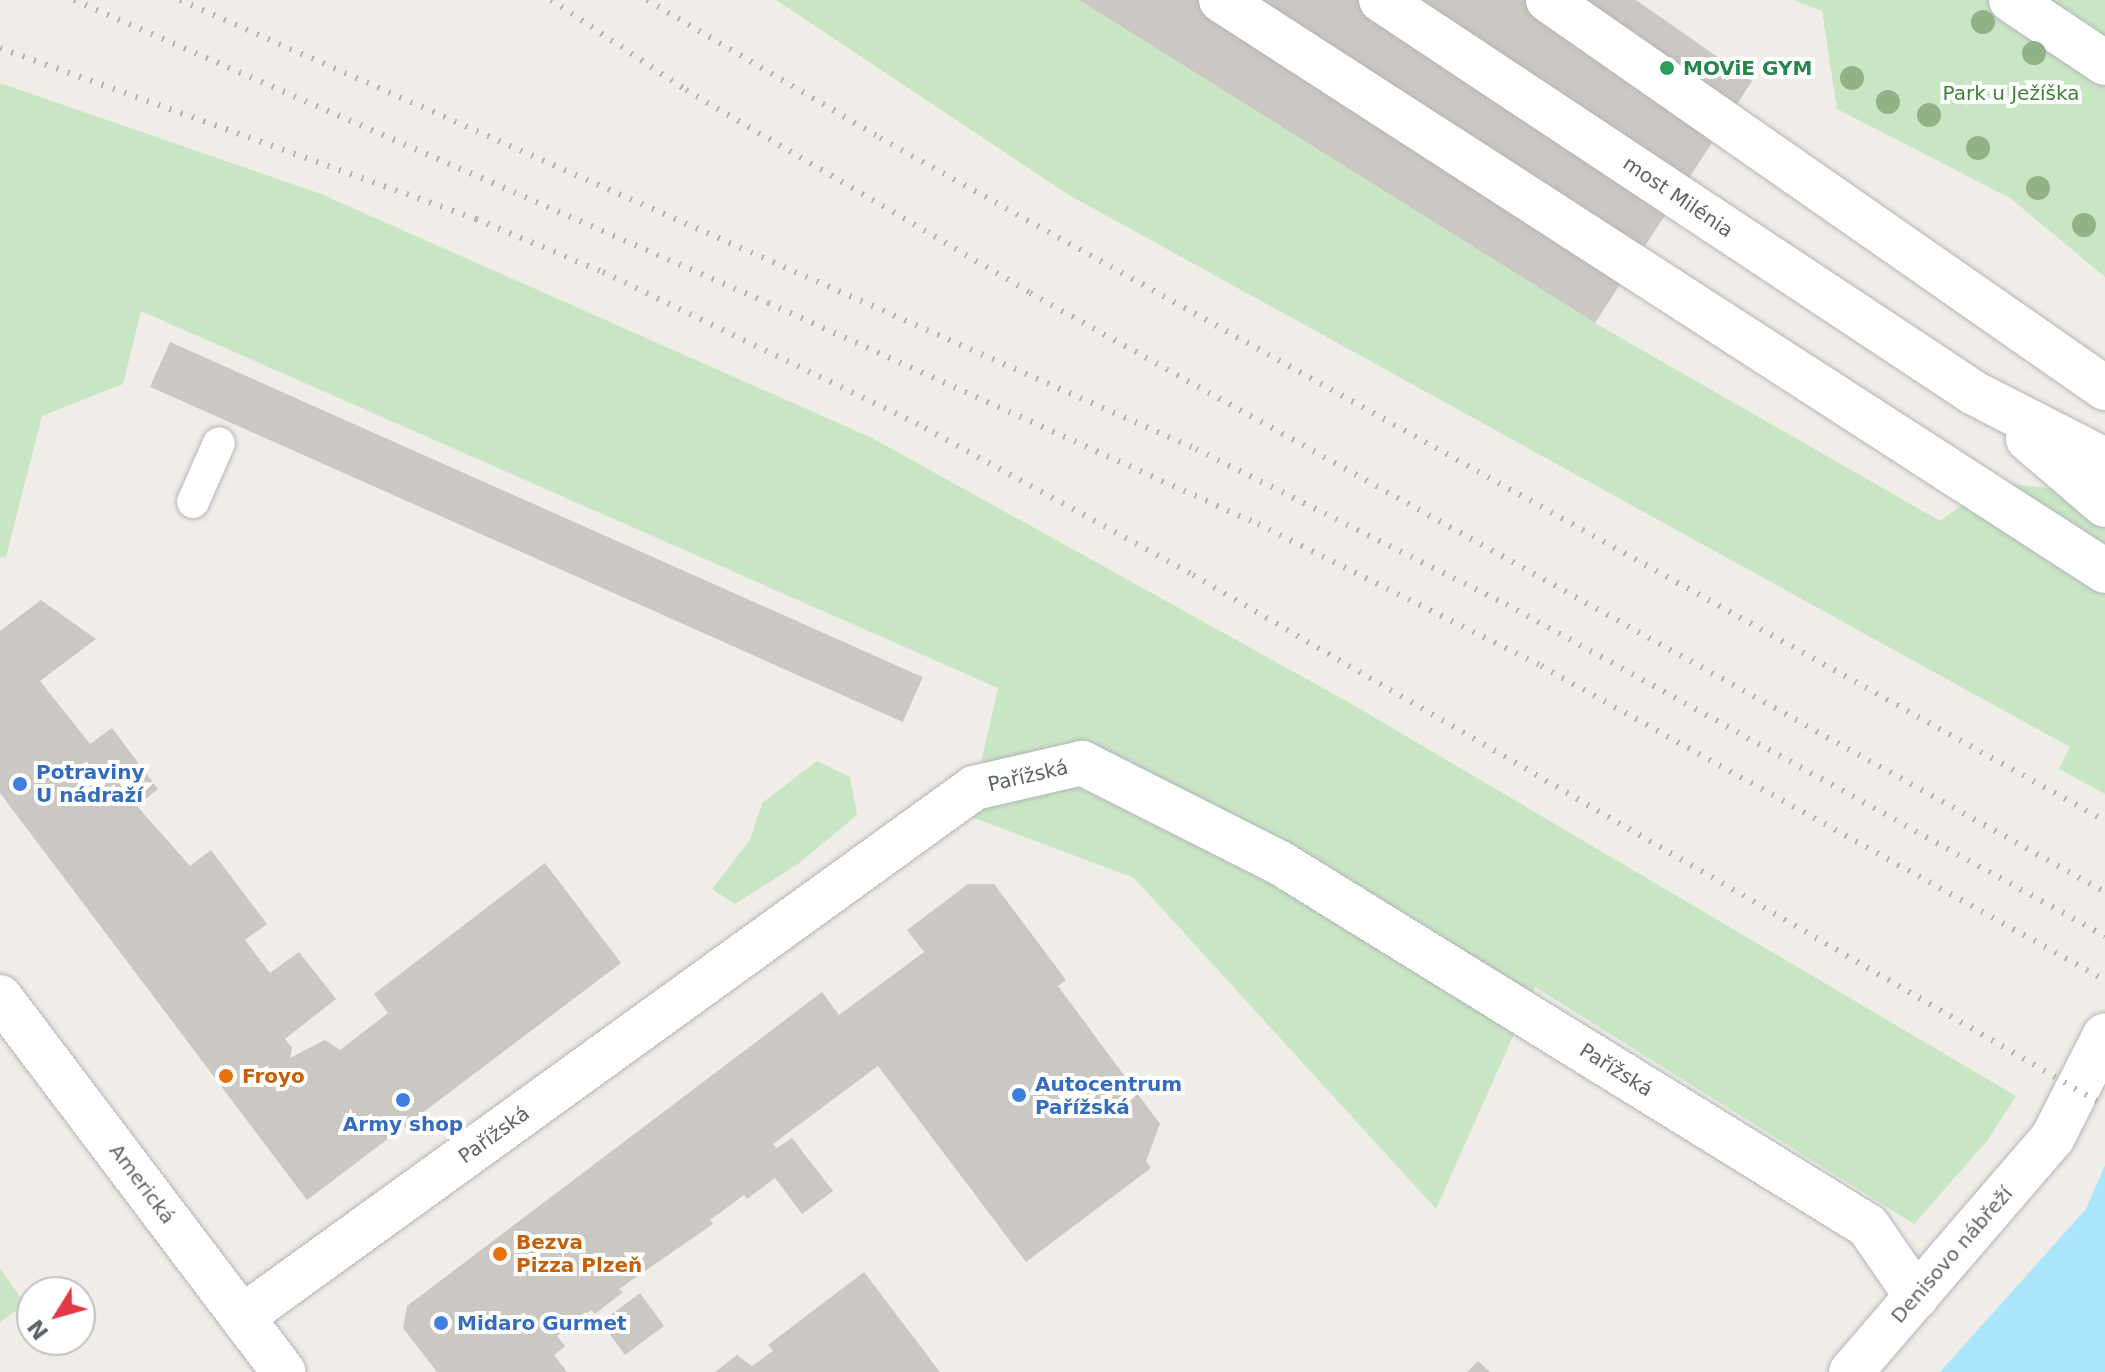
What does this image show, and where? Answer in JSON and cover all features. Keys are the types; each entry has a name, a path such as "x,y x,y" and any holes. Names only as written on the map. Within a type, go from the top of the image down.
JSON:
{"street":[{"path":"1221,0 2105,571"},
{"name":"most Milénia","path":"1381,0 1974,393 2105,460"},
{"path":"1548,0 2105,388"},
{"path":"2011,0 2105,63"},
{"name":"most Milénia","path":"1974,393 2105,505"},
{"name":"Pařížská","path":"242,1317 974,788 1082,763 1280,863 1868,1226 1917,1297"},
{"name":"Americká","path":"0,997 284,1372"},
{"name":"Denisovo nábřeží","path":"1851,1372 2053,1137 2105,1035"}],"lane":[{"path":"193,502 219,443"}],"green space":[{"path":"776,0 1079,0 1595,323 1940,521 1993,482 2057,489 2105,519 2105,794 2059,769 2070,747 1069,195"},
{"name":"Park u Ježíška","path":"1793,0 2105,0 2105,277 2010,198 1837,109 1822,11"},
{"path":"0,83 321,194 872,438 1350,703 2016,1096 1987,1141 1914,1224 1535,987 1436,1209 1134,878 969,816 998,688 141,311 123,384 42,416 6,557 0,558"},
{"path":"817,761 850,777 857,815 798,864 735,904 712,889 750,840 762,803"},
{"path":"0,1268 16,1291 16,1310 0,1322"}],"water":[{"path":"2105,1165 2105,1372 1940,1372 2086,1209"}],"building":[{"path":"1079,0 1636,0 1752,81 1595,323"},
{"path":"170,342 923,677 903,722 150,387"},
{"path":"41,600 96,639 40,681 90,744 112,728 158,789 137,806 190,866 211,850 267,924 245,940 270,973 299,952 336,999 285,1039 292,1048 290,1058 325,1040 340,1050 388,1013 374,994 545,863 621,963 307,1200 0,793 0,631"},
{"path":"968,884 994,884 1066,980 1058,986 1160,1124 1146,1161 1151,1168 1026,1262 878,1066 773,1144 776,1148 760,1159 792,1138 833,1191 802,1214 775,1178 747,1199 744,1195 710,1220 713,1224 619,1289 623,1292 595,1314 591,1310 557,1336 565,1346 554,1355 567,1372 437,1372 403,1328 407,1306 822,992 839,1015 924,952 907,930"},
{"path":"864,1272 940,1372 715,1372 737,1355 752,1366 773,1351 768,1345"},
{"path":"640,1293 664,1326 625,1355 604,1326 611,1321 608,1317"},
{"path":"1478,1361 1490,1372 1467,1372"}],"railway":[{"path":"74,0 768,303 1258,524 1541,666 2105,980"},
{"path":"180,0 1196,449 1506,604 2105,936"},
{"path":"551,0 686,90 1030,293 2105,892"},
{"path":"647,0 880,138 2105,821"},
{"path":"0,48 476,219 603,272 925,428 1193,575 2105,1106"}],"place":[{"name":"MOViE GYM","path":"1667,68"},
{"name":"Potraviny U nádraží","path":"20,784"},
{"name":"Froyo","path":"226,1076"},
{"name":"Autocentrum Pařížská","path":"1019,1095"},
{"name":"Army shop","path":"403,1100"},
{"name":"Bezva Pizza Plzeň","path":"500,1254"},
{"name":"Midaro Gurmet","path":"441,1323"}]}
